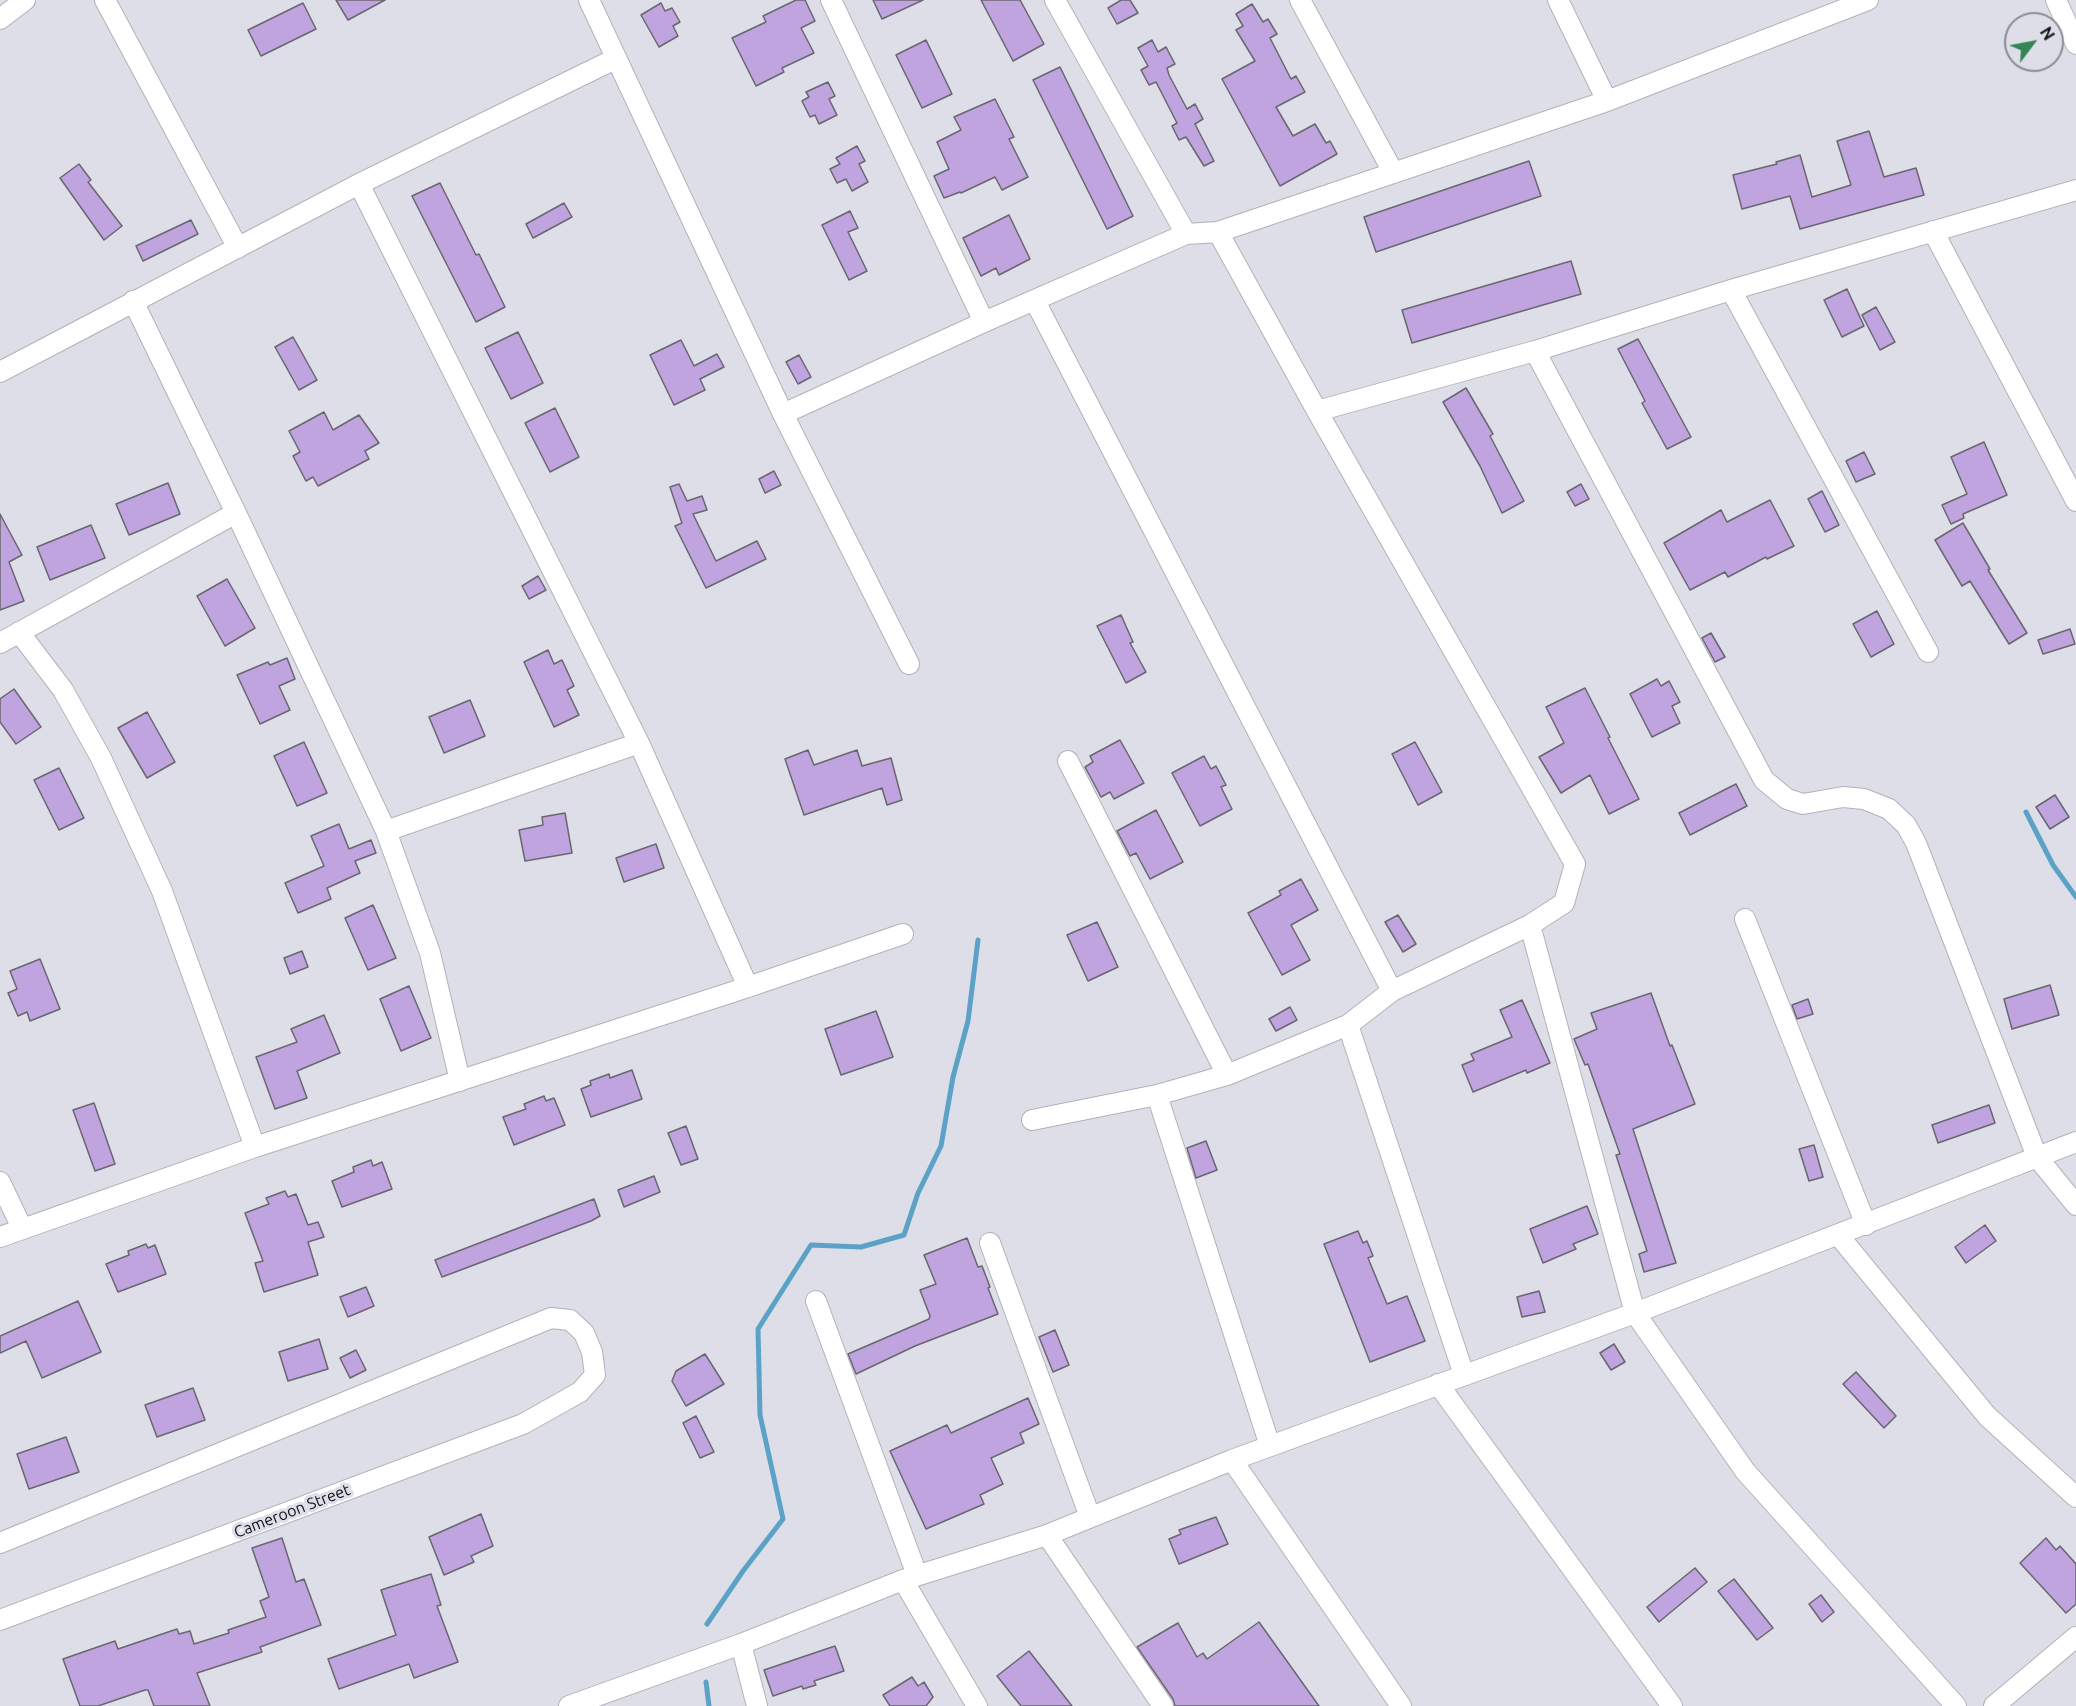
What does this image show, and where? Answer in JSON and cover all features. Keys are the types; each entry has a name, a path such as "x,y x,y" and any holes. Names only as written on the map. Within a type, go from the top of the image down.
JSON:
{"street":[{"path":"0,19 25,0"},
{"path":"105,0 238,248"},
{"path":"589,0 783,414 909,664"},
{"path":"831,0 984,322"},
{"path":"1055,0 1186,234"},
{"path":"1300,0 1393,172"},
{"path":"1558,0 1607,101"},
{"path":"783,414 984,322 1186,234 1218,232 1607,101 1868,0"},
{"path":"2056,0 2076,44"},
{"path":"0,372 359,184 615,59"},
{"path":"359,184 639,743 748,987"},
{"path":"1317,411 1535,351 1731,290 2076,190"},
{"path":"1933,231 2076,501"},
{"path":"1032,1120 1157,1095 1227,1076 1348,1025 1392,991 1530,925 1564,903 1575,864 1317,411 1218,232"},
{"path":"1731,290 1928,652"},
{"path":"133,301 386,831 430,953 460,1081"},
{"path":"1035,301 1392,991"},
{"path":"1535,351 1764,780 1787,799 1803,804 1843,797 1864,799 1889,809 1906,825 1916,843 2037,1157 2076,1205"},
{"path":"0,643 236,513"},
{"path":"20,632 63,690 101,758 162,891 255,1147"},
{"path":"386,831 639,743"},
{"path":"1068,761 1227,1076"},
{"path":"1745,919 1866,1225"},
{"path":"1530,925 1635,1313 1745,1471 1956,1706"},
{"path":"0,1238 22,1228 255,1147 748,987 903,934"},
{"path":"1348,1025 1464,1375"},
{"path":"1157,1095 1270,1446"},
{"path":"569,1706 741,1644 910,1578 1047,1535 1232,1460 1635,1313 1839,1236 2076,1142"},
{"path":"0,1182 22,1228"},
{"path":"1839,1236 1988,1416 2076,1497"},
{"path":"990,1243 1090,1517"},
{"path":"816,1301 910,1578 977,1706"},
{"name":"Cameroon Street","path":"0,1543 551,1317 570,1320 584,1333 592,1352 596,1375 580,1392 523,1424 0,1620"},
{"path":"1438,1384 1672,1706"},
{"path":"1232,1460 1401,1706"},
{"path":"1047,1535 1163,1706"},
{"path":"1994,1706 2076,1637"},
{"path":"741,1644 757,1706"}],"building":[{"path":"336,0 385,0 348,20"},
{"path":"796,0 805,0 815,21 801,28 814,53 782,68 784,72 756,86 732,38 766,22 763,16"},
{"path":"873,0 923,0 882,19"},
{"path":"981,0 1020,0 1044,44 1013,61"},
{"path":"1121,0 1130,0 1138,13 1117,24 1108,8"},
{"path":"303,3 316,29 261,56 248,30"},
{"path":"661,3 665,11 672,8 680,22 673,26 678,36 659,47 641,15"},
{"path":"1252,4 1263,22 1268,19 1277,34 1270,38 1291,79 1296,76 1305,92 1276,107 1293,136 1315,124 1326,143 1330,141 1337,154 1280,186 1222,79 1255,61 1236,30 1243,26 1236,14"},
{"path":"926,40 952,94 922,108 896,55"},
{"path":"1152,40 1158,52 1166,47 1175,64 1167,68 1187,109 1195,104 1203,119 1195,124 1214,161 1204,166 1186,137 1179,140 1172,126 1177,123 1156,82 1149,85 1141,70 1148,66 1138,48"},
{"path":"1060,67 1133,216 1107,229 1033,80"},
{"path":"828,82 835,96 829,99 837,115 819,124 815,115 810,117 802,101 809,97 806,92"},
{"path":"995,99 1014,137 1009,139 1028,177 1002,190 995,177 961,193 944,198 934,176 949,169 937,142 961,130 954,117"},
{"path":"1869,131 1884,177 1916,168 1924,195 1800,229 1790,196 1742,209 1733,175 1777,164 1776,162 1800,155 1812,197 1851,185 1837,141"},
{"path":"857,146 865,161 859,164 868,182 852,191 846,179 837,183 830,169 840,164 836,158"},
{"path":"1529,161 1541,196 1376,252 1364,217"},
{"path":"79,164 91,180 88,182 122,226 104,240 60,178"},
{"path":"440,183 505,307 476,322 412,196"},
{"path":"564,203 572,217 533,238 526,224"},
{"path":"850,211 858,228 848,232 867,271 849,280 822,225"},
{"path":"1009,215 1030,259 999,275 996,268 981,276 963,238"},
{"path":"191,220 198,234 143,261 136,246"},
{"path":"1571,261 1581,294 1412,343 1402,310"},
{"path":"1847,289 1864,326 1842,337 1824,300"},
{"path":"1876,307 1895,342 1880,350 1862,315"},
{"path":"518,332 543,383 511,399 485,348"},
{"path":"293,337 317,380 299,390 275,347"},
{"path":"1638,339 1691,437 1667,449 1642,403 1645,401 1618,349"},
{"path":"681,340 694,366 717,354 724,367 700,379 705,390 674,405 650,355"},
{"path":"799,355 811,377 798,384 786,362"},
{"path":"1466,388 1493,434 1490,436 1524,501 1502,513 1480,466 1443,402"},
{"path":"555,408 579,457 550,472 525,423"},
{"path":"324,412 333,430 359,415 379,443 365,451 369,459 318,486 313,477 306,481 293,456 300,452 289,431"},
{"path":"1984,442 2007,495 1963,514 1964,518 1951,524 1942,505 1967,494 1951,457"},
{"path":"1864,452 1875,474 1856,482 1846,461"},
{"path":"774,471 781,485 765,493 759,479"},
{"path":"168,483 180,514 129,535 116,504"},
{"path":"679,484 687,501 702,496 707,510 693,514 716,561 757,541 766,559 706,588 675,526 682,523 670,487"},
{"path":"1581,484 1589,499 1575,506 1567,492"},
{"path":"1822,491 1839,525 1825,532 1808,499"},
{"path":"1770,500 1794,546 1767,559 1766,557 1728,577 1725,572 1690,590 1664,543 1721,510 1727,522"},
{"path":"0,514 22,555 9,562 24,601 0,610"},
{"path":"1963,523 1990,569 1988,570 2027,633 2009,644 1970,581 1962,586 1935,540"},
{"path":"91,525 105,558 50,580 37,547"},
{"path":"538,576 546,590 529,599 522,586"},
{"path":"227,579 255,628 225,646 197,596"},
{"path":"1877,611 1894,644 1871,657 1853,624"},
{"path":"1121,615 1133,642 1130,643 1146,672 1126,683 1097,626"},
{"path":"2070,629 2075,644 2043,654 2038,640"},
{"path":"1711,633 1725,657 1715,662 1702,638"},
{"path":"548,650 554,664 562,660 574,686 567,690 579,715 554,727 524,662"},
{"path":"287,658 295,679 279,686 290,710 260,724 237,675 268,662 270,665"},
{"path":"1657,679 1661,686 1669,681 1680,702 1672,706 1680,723 1652,737 1630,694"},
{"path":"1585,688 1639,799 1609,814 1590,775 1561,793 1539,757 1564,743 1546,707"},
{"path":"14,689 41,727 16,744 0,722 0,699"},
{"path":"470,700 485,736 444,753 429,717"},
{"path":"147,712 175,762 147,778 118,728"},
{"path":"1120,740 1144,783 1114,799 1110,792 1101,797 1085,767 1093,762 1090,756"},
{"path":"304,742 327,793 297,806 274,756"},
{"path":"1415,742 1442,792 1418,805 1392,754"},
{"path":"808,750 814,765 857,750 862,766 891,758 902,800 887,805 882,788 804,815 785,759"},
{"path":"1204,756 1211,769 1216,766 1226,785 1221,787 1232,809 1200,826 1172,773"},
{"path":"59,768 84,818 59,830 34,780"},
{"path":"1736,784 1747,806 1690,835 1679,813"},
{"path":"2055,795 2069,817 2050,829 2036,807"},
{"path":"1156,810 1183,862 1150,879 1136,853 1130,856 1117,831"},
{"path":"565,813 572,853 525,861 519,830 543,825 542,817"},
{"path":"339,824 349,849 371,840 376,853 355,861 360,873 327,888 331,899 298,913 285,883 324,866 311,836"},
{"path":"656,844 664,868 624,882 616,858"},
{"path":"1301,879 1318,910 1291,925 1310,960 1282,975 1248,913 1281,895 1279,891"},
{"path":"373,905 396,958 368,970 345,918"},
{"path":"1398,915 1416,944 1403,952 1385,922"},
{"path":"1097,922 1118,967 1088,981 1067,935"},
{"path":"302,951 308,967 290,974 284,958"},
{"path":"40,959 60,1009 30,1021 27,1012 18,1016 8,993 17,989 10,971"},
{"path":"2050,985 2059,1015 2012,1029 2004,999"},
{"path":"409,986 431,1038 401,1051 380,999"},
{"path":"1651,993 1670,1046 1672,1045 1695,1104 1633,1129 1676,1263 1644,1272 1639,1254 1647,1251 1616,1155 1620,1154 1588,1064 1585,1065 1574,1039 1597,1029 1591,1013"},
{"path":"1808,999 1813,1014 1797,1019 1792,1005"},
{"path":"1522,1000 1550,1063 1527,1073 1526,1070 1473,1092 1462,1065 1474,1060 1471,1054 1512,1037 1500,1010"},
{"path":"1290,1007 1297,1020 1276,1031 1269,1019"},
{"path":"876,1011 893,1057 841,1075 825,1029"},
{"path":"324,1015 340,1053 297,1071 307,1098 275,1109 256,1057 297,1042 291,1029"},
{"path":"632,1070 642,1099 591,1117 581,1089 591,1085 590,1081 609,1074 610,1078"},
{"path":"544,1096 546,1101 554,1098 565,1125 514,1145 503,1117 526,1109 524,1104"},
{"path":"94,1103 115,1164 95,1171 73,1110"},
{"path":"1989,1105 1995,1123 1938,1143 1932,1125"},
{"path":"686,1126 698,1159 681,1165 668,1133"},
{"path":"1206,1141 1217,1170 1196,1178 1187,1148"},
{"path":"1814,1145 1823,1177 1809,1181 1799,1149"},
{"path":"371,1160 373,1166 382,1162 392,1189 342,1207 332,1181 354,1172 353,1167"},
{"path":"654,1176 660,1192 624,1207 618,1190"},
{"path":"285,1191 288,1197 296,1194 308,1225 318,1222 324,1237 308,1242 318,1275 264,1292 255,1263 263,1261 245,1213 269,1204 266,1198"},
{"path":"594,1199 600,1216 591,1221 442,1277 435,1260"},
{"path":"1587,1206 1598,1234 1573,1244 1576,1249 1543,1263 1530,1229"},
{"path":"1985,1225 1996,1241 1966,1263 1955,1247"},
{"path":"1358,1231 1363,1243 1367,1241 1373,1256 1368,1258 1387,1304 1407,1296 1425,1341 1370,1362 1324,1244"},
{"path":"967,1238 978,1267 982,1266 998,1314 915,1346 856,1374 848,1354 929,1319 930,1316 920,1290 936,1284 924,1255"},
{"path":"146,1244 148,1248 155,1245 166,1274 118,1292 106,1264 129,1255 128,1251"},
{"path":"366,1287 374,1306 348,1317 340,1297"},
{"path":"1539,1291 1545,1312 1522,1317 1517,1297"},
{"path":"78,1301 101,1352 42,1378 26,1341 0,1353 0,1336"},
{"path":"1055,1330 1069,1365 1053,1372 1039,1337"},
{"path":"319,1339 328,1369 288,1381 279,1352"},
{"path":"1614,1344 1625,1362 1611,1370 1600,1353"},
{"path":"356,1350 366,1370 350,1378 340,1358"},
{"path":"705,1354 724,1384 686,1406 672,1381 676,1371"},
{"path":"1856,1372 1896,1416 1884,1428 1843,1384"},
{"path":"193,1388 205,1420 157,1437 145,1405"},
{"path":"1028,1398 1039,1424 1020,1433 1024,1443 991,1458 1003,1484 980,1495 984,1504 926,1529 890,1451 947,1425 951,1433"},
{"path":"696,1416 714,1452 700,1458 683,1423"},
{"path":"66,1437 79,1472 29,1489 17,1454"},
{"path":"481,1514 493,1546 471,1556 474,1562 444,1575 429,1537"},
{"path":"1216,1517 1228,1544 1179,1564 1169,1539 1181,1534 1179,1530"},
{"path":"282,1538 296,1582 304,1579 321,1625 260,1647 262,1652 197,1673 210,1706 154,1706 148,1690 145,1690 98,1706 80,1706 63,1659 115,1641 118,1649 177,1629 179,1634 190,1631 194,1644 229,1633 228,1630 266,1617 260,1601 269,1597 252,1548"},
{"path":"2046,1538 2056,1550 2060,1546 2076,1564 2076,1604 2066,1613 2020,1563"},
{"path":"1695,1568 1707,1582 1659,1622 1647,1607"},
{"path":"431,1574 441,1605 437,1606 458,1662 414,1678 409,1664 339,1689 328,1659 396,1635 381,1590"},
{"path":"1734,1579 1773,1628 1757,1640 1718,1591"},
{"path":"1821,1595 1834,1612 1822,1622 1809,1604"},
{"path":"1259,1622 1319,1706 1175,1706 1173,1699 1137,1647 1178,1623 1197,1657 1203,1653 1207,1659"},
{"path":"835,1646 844,1671 814,1681 816,1685 803,1689 802,1686 773,1696 764,1670"},
{"path":"1029,1651 1072,1706 1021,1706 997,1676"},
{"path":"912,1677 918,1686 924,1682 933,1697 926,1706 890,1706 883,1695"}],"waterway":[{"path":"2026,812 2053,865 2076,897"},
{"path":"707,1624 743,1571 783,1519 760,1415 758,1329 811,1245 861,1247 904,1235 918,1193 941,1146 953,1077 968,1021 978,940"},
{"path":"706,1682 709,1706"}]}
